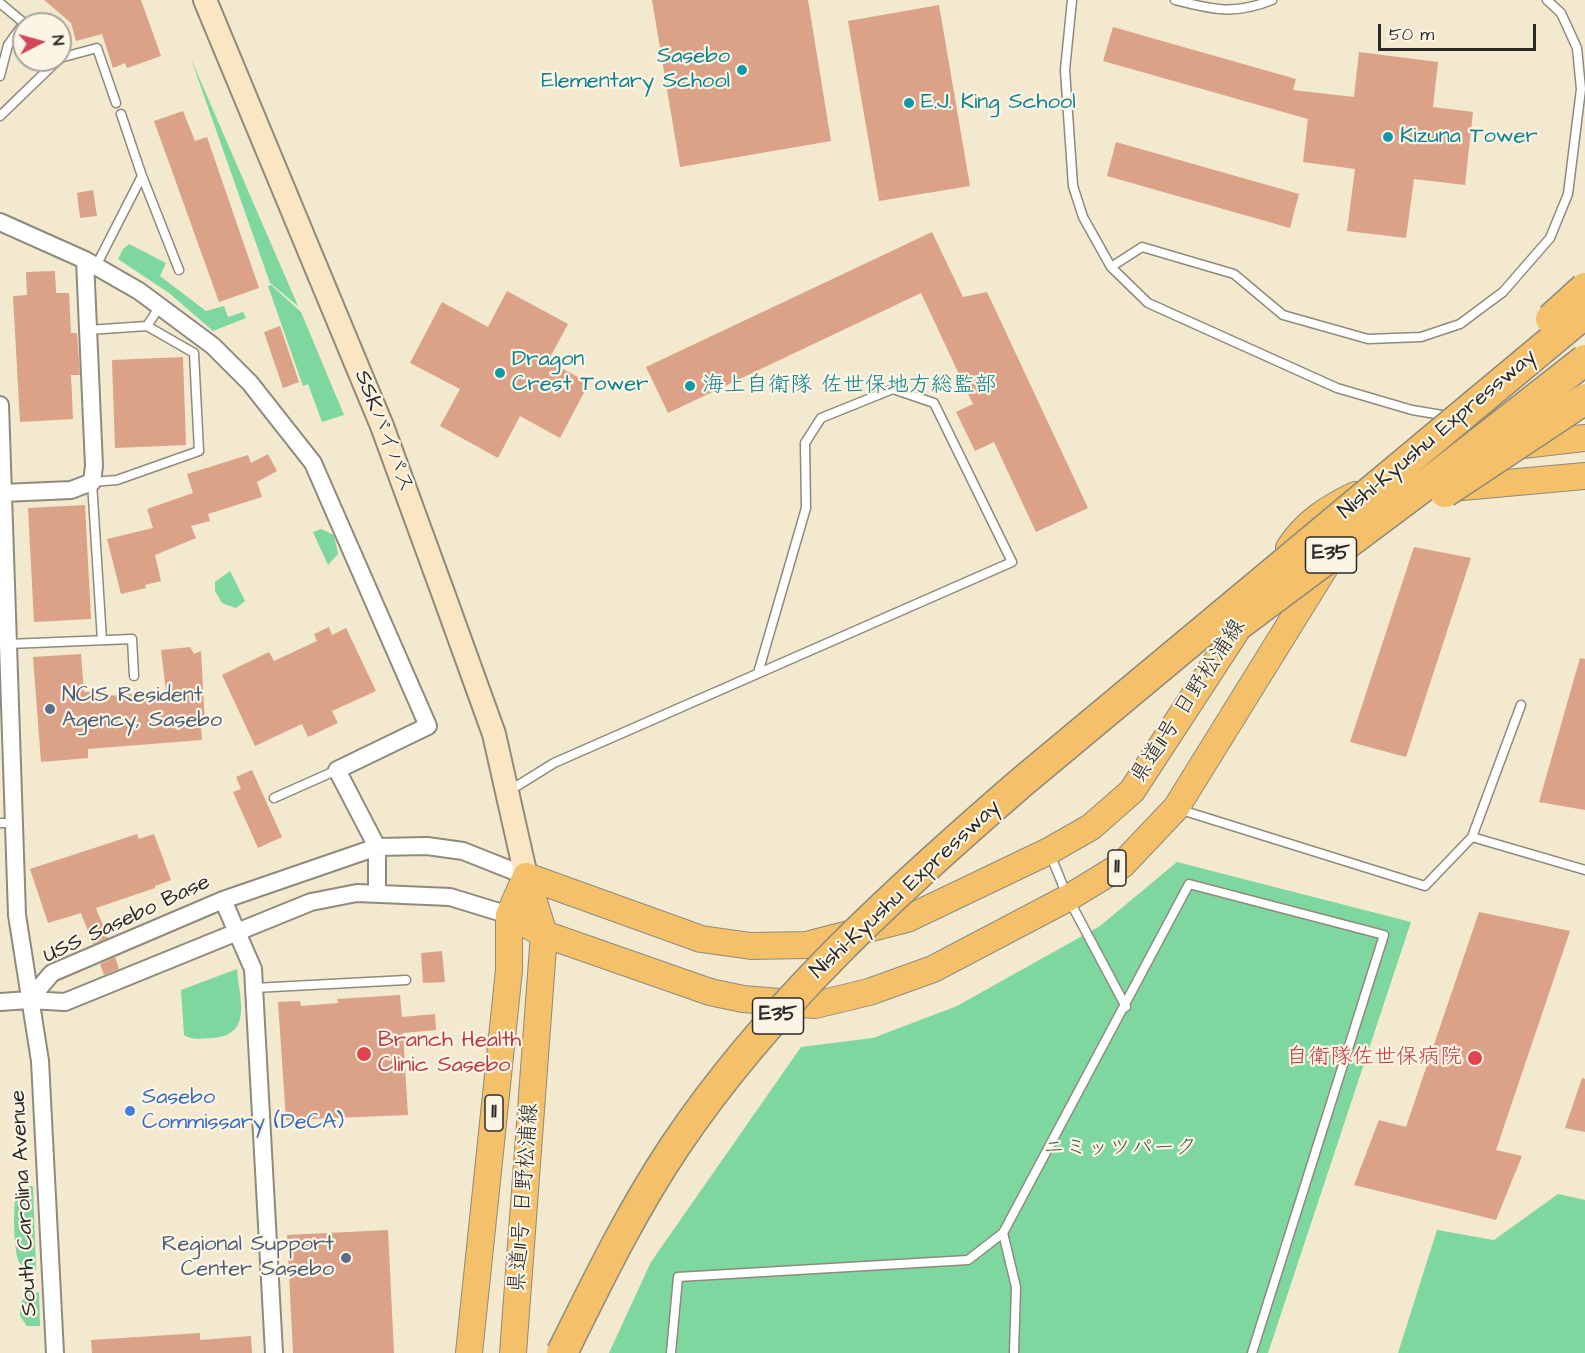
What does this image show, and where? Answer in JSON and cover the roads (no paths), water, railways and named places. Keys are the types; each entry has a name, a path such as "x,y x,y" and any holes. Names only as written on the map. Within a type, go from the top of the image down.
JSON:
{"highway":[{"path":"1319,532 1585,288"},
{"name":"Nishi-Kyushu Expressway","path":"562,1353 619,1236 676,1146 738,1062 813,977 941,851 1319,532 1585,313"},
{"name":"Nishi-Kyushu Expressway","path":"1070,741 1230,631 1428,483 1585,360"},
{"path":"1230,631 1585,399"}],"main road":[{"name":"県道11号 日野松浦線","path":"526,876 701,939 751,946 806,945 907,919 1049,851 1091,827 1132,790 1299,533 1321,512 1388,477 1453,454 1577,439"},
{"name":"県道11号 日野松浦線","path":"509,915 544,934 710,992 743,999 815,1005 869,992 933,969 1068,898 1122,865 1176,808 1332,556 1352,536 1401,505 1458,486 1585,476"},
{"name":"県道11号 日野松浦線","path":"469,1353 509,970 509,915 526,876"},
{"name":"県道11号 日野松浦線","path":"513,1353 544,934 526,876"}],"street":[{"name":"SSKバイパス","path":"205,0 382,426 494,734 526,876"},
{"path":"0,222 90,263 139,291 213,346 250,384 313,463 428,726 337,770 377,847 377,893"},
{"path":"3,493 71,490 92,482 94,466 88,330 90,263"},
{"name":"South Carolina Avenue","path":"0,405 3,601 8,644 7,823 17,915 40,1061 55,1353"},
{"name":"USS Sasebo Base","path":"29,1000 52,973 223,900 377,847 427,846 463,851 526,876"},
{"name":"USS Sasebo Base","path":"29,1000 65,1002 311,902 357,892 450,897 509,915"},
{"path":"223,900 253,969 274,1353"},
{"path":"0,1002 29,1000"}],"lane":[{"path":"1072,0 1065,70 1073,186 1083,218 1111,267 1148,303 1336,388 1412,410 1468,420"},
{"path":"1175,0 1215,10 1248,10 1272,0"},
{"path":"1111,267 1142,247 1234,274 1283,315 1368,339 1421,337 1460,324 1503,292 1550,238 1568,194 1581,89 1577,48 1561,13 1547,0"},
{"path":"0,3 24,23 8,45 0,76"},
{"path":"72,55 97,48 116,102"},
{"path":"0,116 46,72"},
{"path":"121,114 142,176 179,270"},
{"path":"90,263 142,176"},
{"path":"147,326 160,306"},
{"path":"88,330 147,326 194,353 199,451 117,480 92,482 102,640"},
{"path":"508,791 554,763 1012,562 934,403 893,389 821,418 805,443 806,508 758,673"},
{"path":"1491,424 1513,429"},
{"path":"1525,431 1577,439"},
{"path":"8,644 132,639 134,676"},
{"path":"1176,808 1425,886 1472,837 1521,705"},
{"path":"274,798 337,770"},
{"path":"1472,837 1585,870"},
{"path":"1049,851 1068,898 1126,1007"},
{"path":"671,1353 678,1277 968,1260 1003,1233 1126,1007 1189,884 1384,936 1252,1353"},
{"path":"254,988 406,980"},
{"path":"1003,1233 1016,1287 1014,1353"}],"place":[{"name":"Sasebo Elementary School","path":"742,70"},
{"name":"E.J. King School","path":"909,103"},
{"name":"Kizuna Tower","path":"1388,137"},
{"name":"Dragon Crest Tower","path":"500,373"},
{"name":"海上自衛隊 佐世保地方総監部","path":"690,386"},
{"name":"NCIS Resident Agency, Sasebo","path":"50,709"},
{"name":"Branch Health Clinic Sasebo","path":"364,1054"},
{"name":"自衛隊佐世保病院","path":"1475,1058"},
{"name":"Sasebo Commissary (DeCA)","path":"130,1111"},
{"name":"Regional Support Center Sasebo","path":"346,1258"}],"park label":[{"name":"ニミッツパーク","path":"1120,1149"}]}
